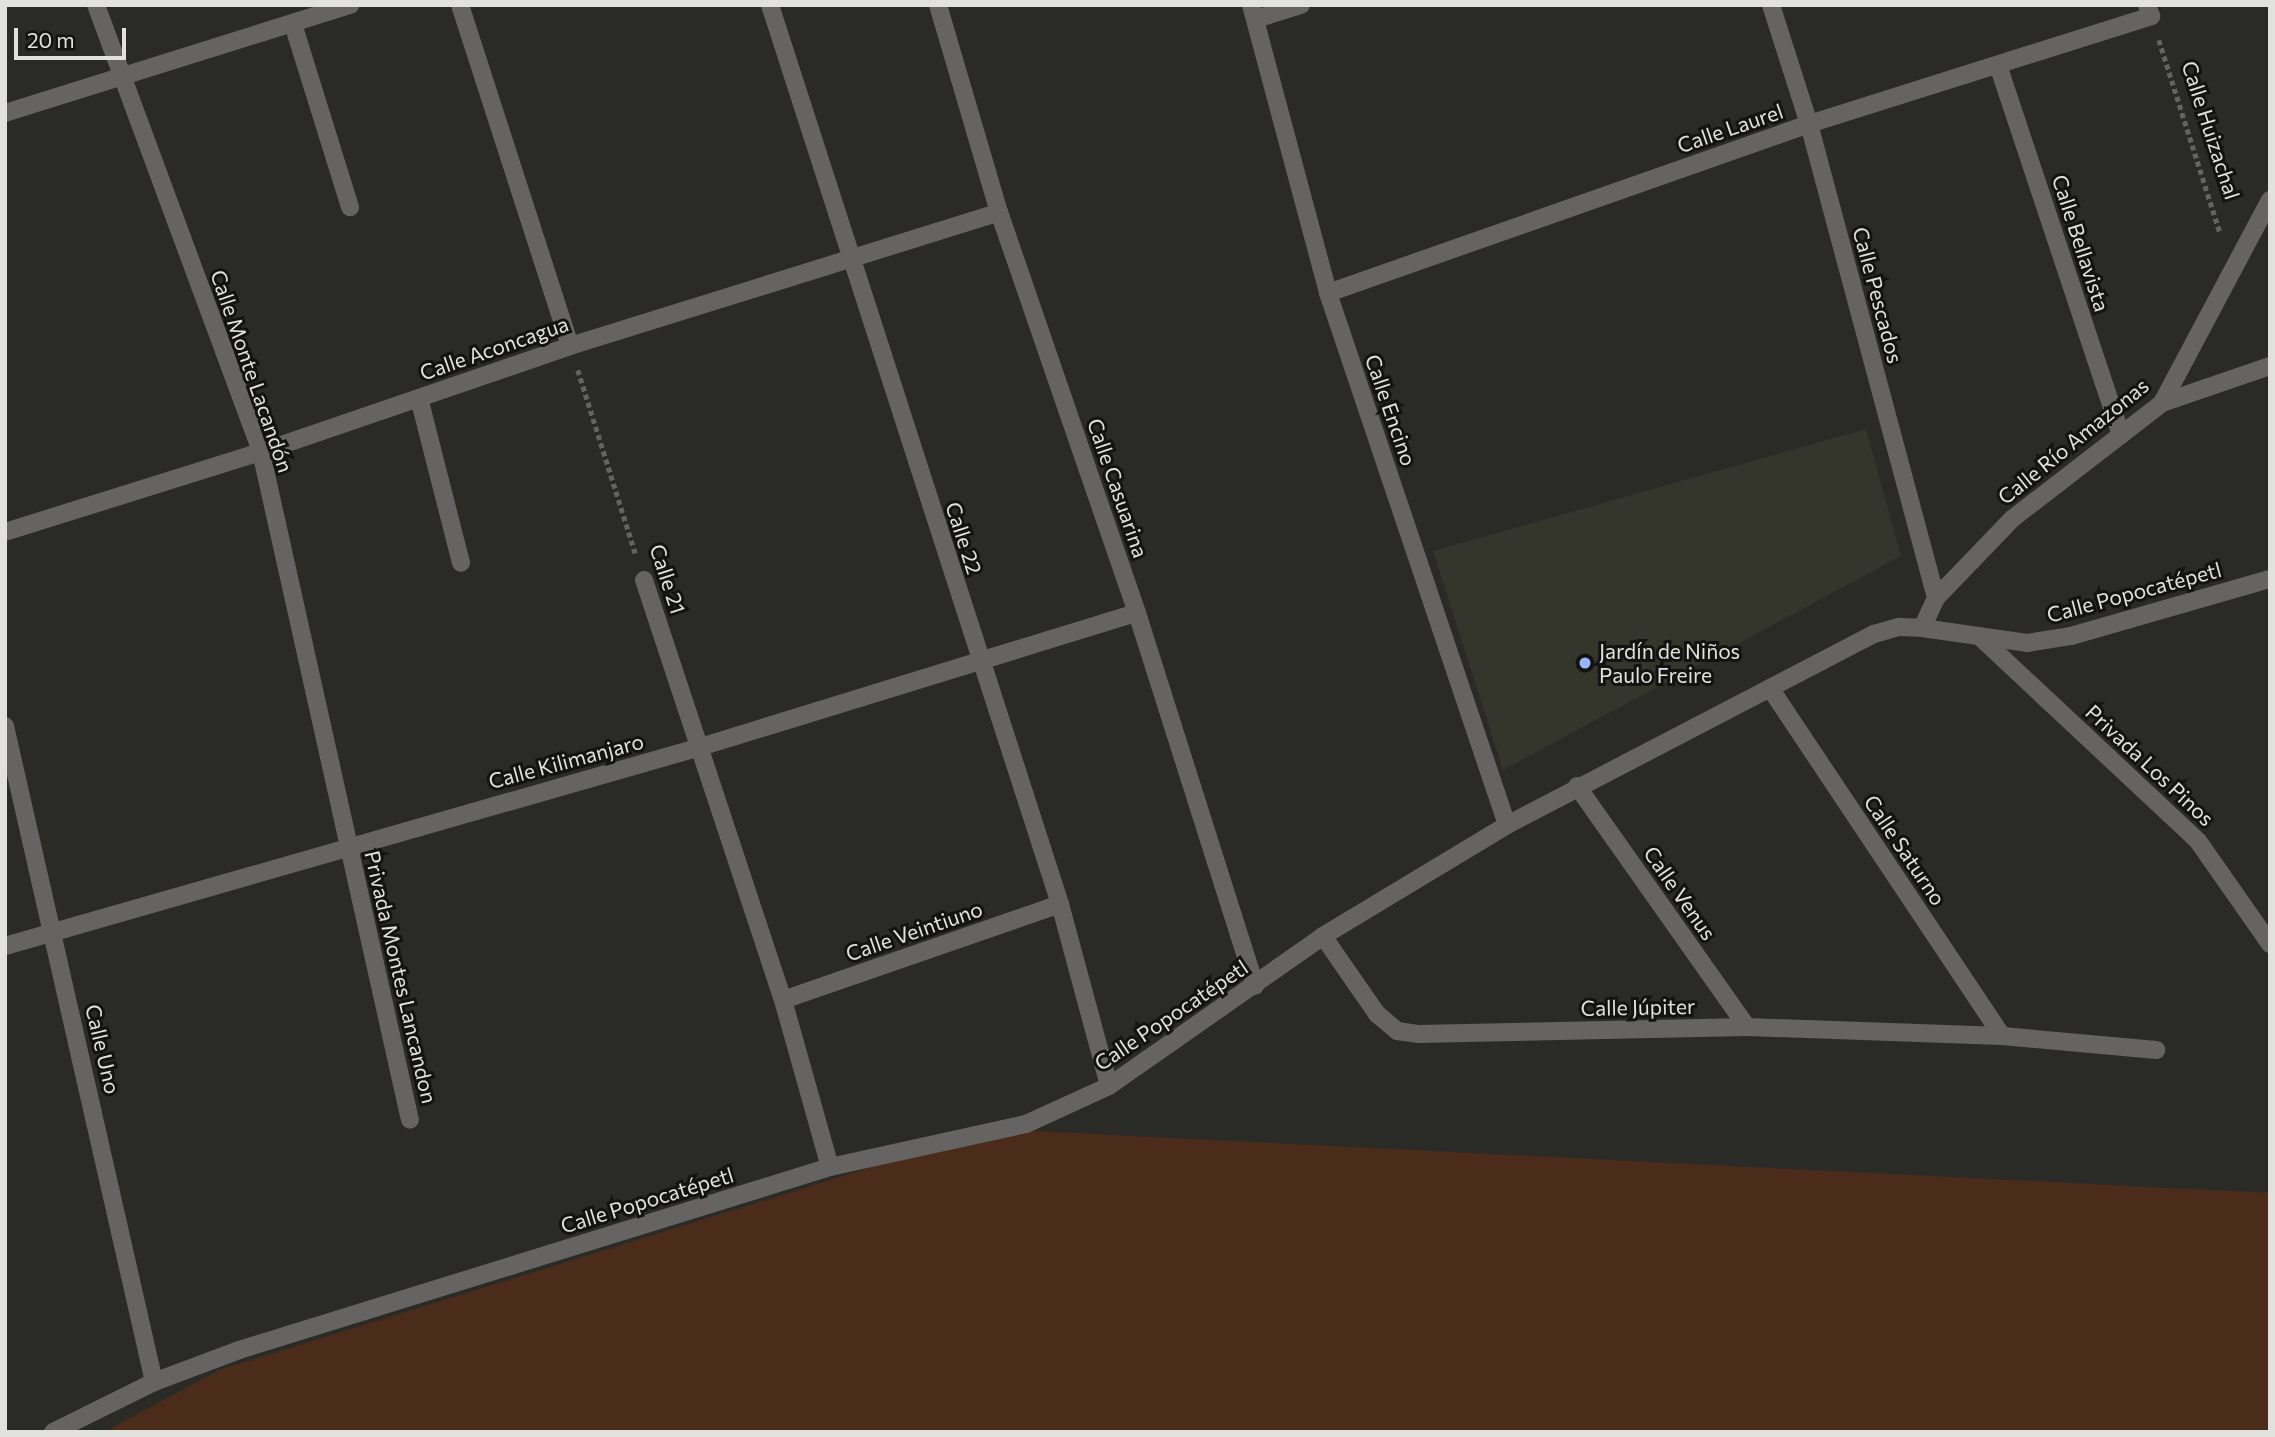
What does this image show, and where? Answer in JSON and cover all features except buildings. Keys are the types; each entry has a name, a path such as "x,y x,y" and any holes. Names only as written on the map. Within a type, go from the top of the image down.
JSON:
{"street":[{"name":"Calle Monte Lacandón","path":"96,5 120,79 261,452 347,845"},
{"path":"5,113 350,5"},
{"path":"460,5 570,346"},
{"name":"Calle 22","path":"769,5 1060,904 1109,1086"},
{"name":"Calle Casuarina","path":"939,5 999,212 1136,613 1255,986"},
{"path":"1253,12 1301,5"},
{"name":"Calle Pescados","path":"1771,5 1809,124 1936,598"},
{"name":"Calle Laurel","path":"1328,293 1809,124 1998,65 2149,11"},
{"name":"Calle Encino","path":"1253,12 1328,293 1507,825"},
{"path":"293,24 350,207"},
{"name":"Calle Bellavista","path":"1998,65 2121,435"},
{"name":"Calle Río Amazonas","path":"1922,628 1936,598 2012,519 2162,403 2231,268 2270,200"},
{"name":"Calle Aconcagua","path":"5,532 261,452 570,346 999,212"},
{"path":"2162,403 2270,366"},
{"path":"419,398 461,563"},
{"name":"Calle Popocatépetl","path":"53,1432 154,1382 239,1350 830,1167 1026,1124 1109,1086 1323,936 1507,825 1577,786 1874,634 1899,627 1922,628 2027,643 2071,636 2270,579"},
{"name":"Calle 21","path":"644,580 697,748 783,1000 830,1167"},
{"name":"Calle Kilimanjaro","path":"5,946 347,845 697,748 979,659 1136,613"},
{"name":"Privada Los Pinos","path":"1979,636 2198,841 2270,944"},
{"name":"Calle Saturno","path":"1770,688 2002,1036"},
{"name":"Calle Uno","path":"5,726 154,1382"},
{"name":"Calle Venus","path":"1577,786 1747,1027"},
{"name":"Privada Montes Lancandon","path":"347,845 410,1120"},
{"name":"Calle Veintiuno","path":"783,1000 1060,904"},
{"name":"Calle Júpiter","path":"1323,936 1377,1014 1397,1031 1418,1034 1747,1027 2002,1036 2156,1050"}],"path":[{"name":"Calle Huizachal","path":"2149,11 2231,268"},
{"name":"Calle 21","path":"570,346 644,580"}],"shaded area":[{"name":"Jardín de Niños Paulo Freire","path":"1866,429 1901,556 1503,770 1433,551"},
{"path":"994,1129 2270,1193 2270,1432 104,1432 219,1370"}],"place":[{"name":"Jardín de Niños Paulo Freire","path":"1585,663"}]}
